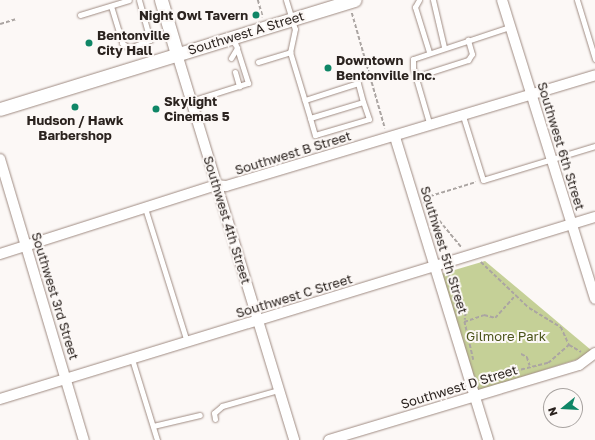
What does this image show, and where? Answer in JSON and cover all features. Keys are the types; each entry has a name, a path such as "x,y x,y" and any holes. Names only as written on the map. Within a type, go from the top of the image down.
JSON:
{"street":[{"name":"Southwest 4th Street","path":"161,0 294,440"},
{"name":"Southwest 6th Street","path":"502,0 595,299"},
{"name":"Southwest A Street","path":"0,109 177,54 235,43 292,19 351,3"},
{"name":"Southwest B Street","path":"0,254 216,185 226,186 395,137 595,75"},
{"name":"Southwest 5th Street","path":"395,137 488,440"},
{"name":"Southwest 3rd Street","path":"0,159 84,440"},
{"name":"Southwest C Street","path":"0,399 595,217"},
{"name":"Southwest D Street","path":"329,440 474,395 579,365 592,354"}],"lane":[{"path":"80,15 129,0"},
{"path":"111,6 122,44 129,48 150,40 139,0"},
{"path":"286,0 295,29 290,52 315,135 369,119 358,83 305,100"},
{"path":"419,0 415,7 429,52"},
{"path":"433,0 444,47"},
{"path":"577,0 595,59"},
{"path":"430,126 416,78 413,59 444,47 510,27"},
{"path":"416,78 468,60 472,54 468,40"},
{"path":"230,58 235,43"},
{"path":"191,101 248,83 235,43"},
{"path":"258,62 290,52"},
{"path":"235,72 239,86"},
{"path":"310,118 363,102"},
{"path":"463,116 483,180 595,146"},
{"path":"145,208 187,343"},
{"path":"132,359 157,440"},
{"path":"215,418 214,412 222,406 278,390"},
{"path":"153,426 200,414"}],"path":[{"path":"258,0 264,21"},
{"path":"351,3 386,131"},
{"path":"0,24 16,19"},
{"path":"466,251 434,210 420,199 483,180"},
{"path":"480,261 516,296 543,318 561,327 569,345 592,354"},
{"path":"448,273 457,302 466,312 465,320 475,368"},
{"path":"465,320 484,315 495,318 516,296"},
{"path":"510,377 514,372 530,366 548,363 569,345"},
{"path":"521,354 527,357 530,366"},
{"path":"506,370 514,372"}],"green space":[{"name":"Gilmore Park","path":"485,261 591,350 585,357 477,391 441,274"}],"place":[{"name":"Night Owl Tavern","path":"256,15"},
{"name":"Bentonville City Hall","path":"89,43"},
{"name":"Downtown Bentonville Inc.","path":"328,68"},
{"name":"Hudson / Hawk Barbershop","path":"75,107"},
{"name":"Skylight Cinemas 5","path":"156,109"}]}
